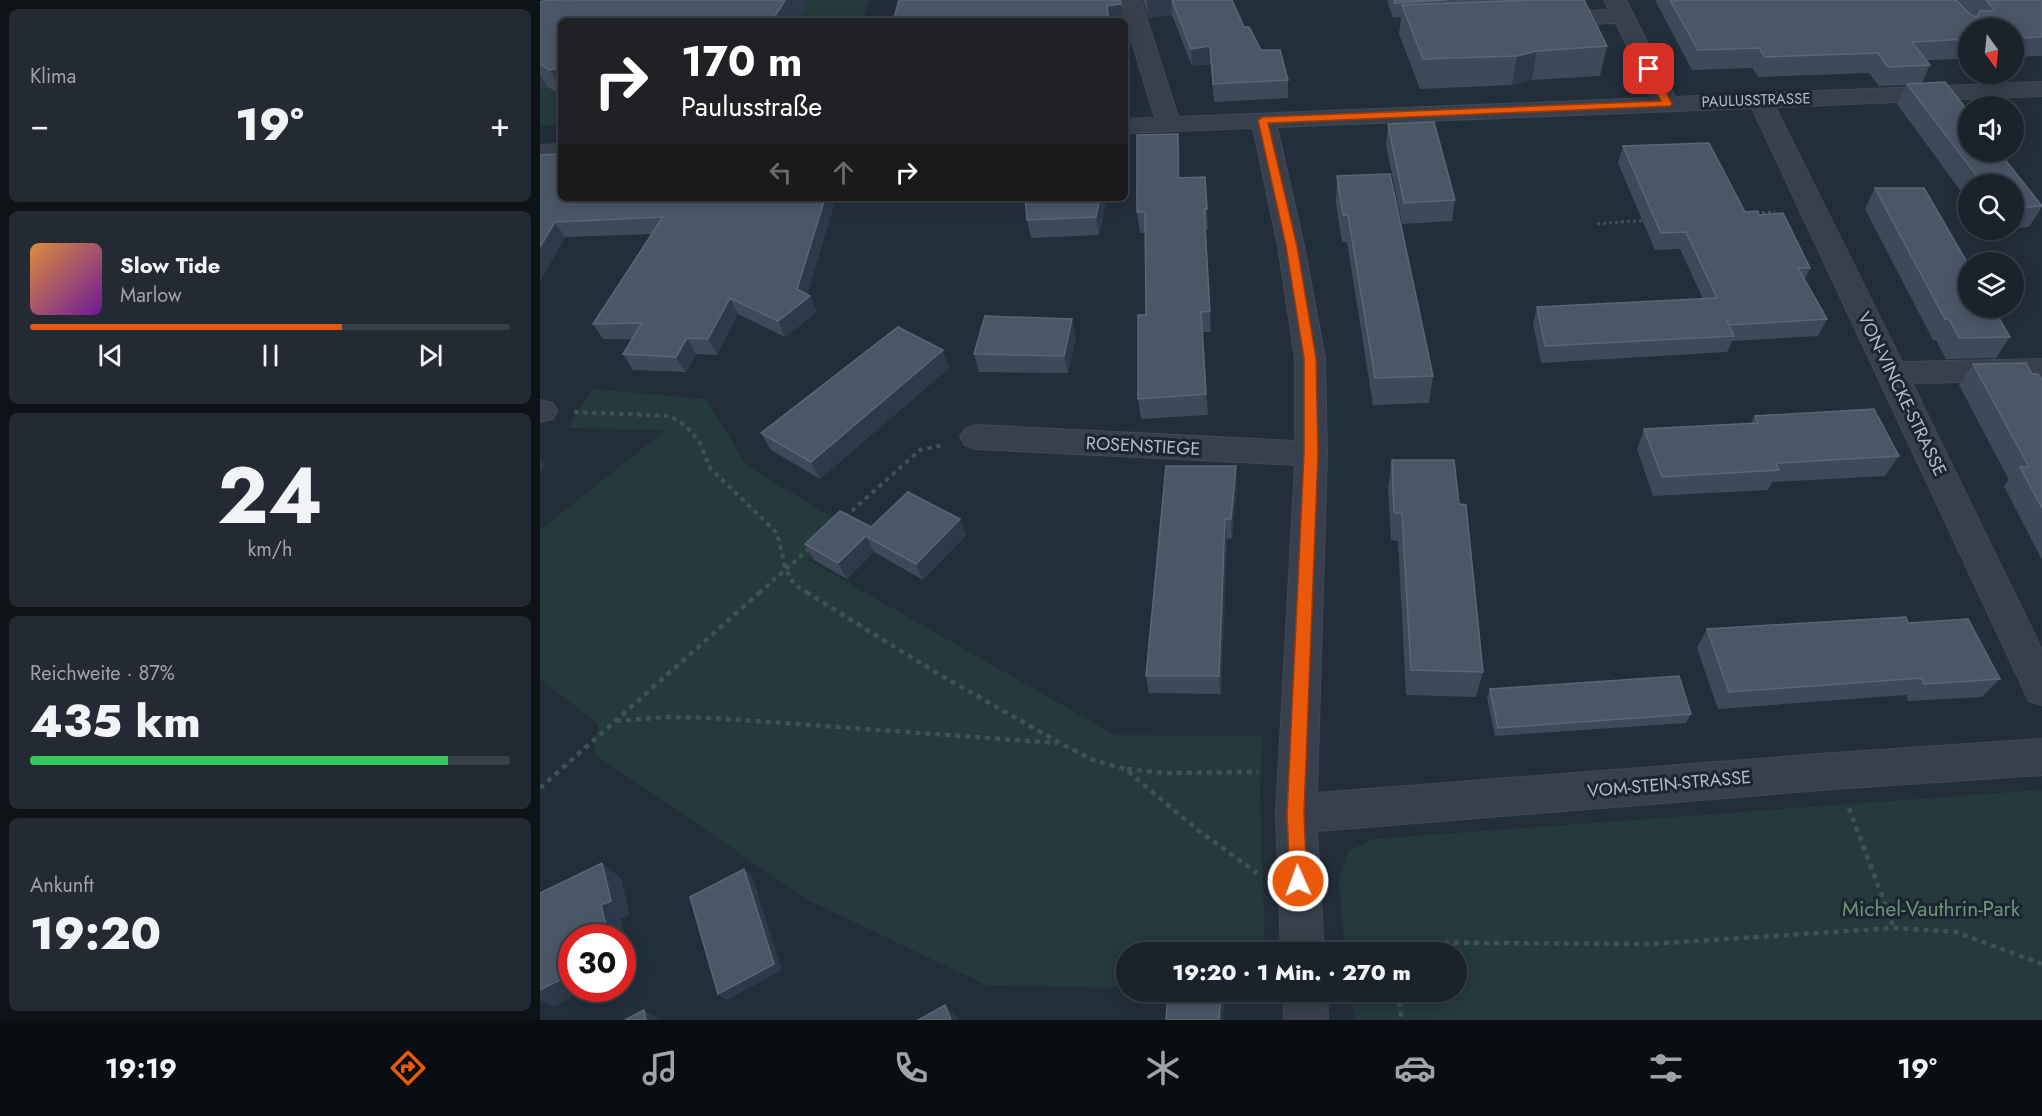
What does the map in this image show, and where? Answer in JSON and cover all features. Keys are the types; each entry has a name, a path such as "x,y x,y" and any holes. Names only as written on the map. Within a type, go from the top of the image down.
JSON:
{"street":[{"path":"1130,0 1169,124"},
{"path":"1530,20 1619,8 1667,104"},
{"name":"PAULUSSTRASSE","path":"1128,126 1760,100 2027,84"},
{"name":"VON-VINCKE-STRASSE","path":"1760,100 1893,373 2042,689"},
{"path":"1263,120 1292,246 1310,358 1311,454 1296,814 1301,942"},
{"path":"540,152 558,151"},
{"path":"1893,373 2042,370"},
{"name":"ROSENSTIEGE","path":"976,437 1311,454"},
{"name":"VOM-STEIN-STRASSE","path":"1296,814 1834,771 2042,757"},
{"path":"1305,1002 1306,1020"}],"path":[{"path":"1756,213 1813,209"},
{"path":"1597,224 1653,220"},
{"path":"541,411 670,416 686,426 700,443 710,468 777,533 786,570 795,585 810,597 1093,760 1125,769 1164,773 1297,771"},
{"path":"836,525 920,450 976,437"},
{"path":"540,788 819,540"},
{"path":"616,721 667,717 714,718 1060,743"},
{"path":"1125,769 1199,831 1299,903"},
{"path":"1834,771 1894,928"},
{"path":"1467,945 1650,944 1894,928 1956,932 2042,964"},
{"path":"1399,1002 1402,1020"}],"green space":[{"path":"540,0 869,0 863,18 558,18 558,125 540,126"},
{"path":"592,389 706,399 747,466 845,525 808,560 1115,735 1263,736 1260,790 1265,942 1116,942 1116,988 986,985 810,901 594,754 598,724 540,679 540,530 666,430 568,428"},
{"name":"Michel-Vauthrin-Park","path":"2042,790 2042,1020 1355,1020 1352,1002 1467,1002 1467,942 1344,942 1339,881 1348,851 1374,839"}],"building":[{"path":"547,0 785,0 774,18 558,18 558,69 550,70 540,64 540,2"},
{"path":"899,0 1120,0 1121,4 1107,6 1109,18 894,18"},
{"path":"1172,0 1232,0 1244,27 1249,27 1261,50 1280,50 1288,80 1213,84 1210,46 1191,49"},
{"path":"1394,0 1447,0 1395,3"},
{"path":"1584,0 1607,46 1537,51 1517,56 1423,59 1402,5"},
{"path":"1670,0 1957,0 1971,15 1977,17 1980,11 1994,9 1986,0 2042,0 2042,37 2024,38 2024,18 1958,18 1958,40 1912,42 1930,65 1888,67 1878,53 1765,57 1759,48 1698,50"},
{"path":"1945,82 1958,98 1958,151 1907,84"},
{"path":"1434,122 1455,200 1404,203 1388,124"},
{"path":"1178,134 1178,178 1205,177 1207,209 1204,209 1210,311 1201,312 1206,394 1138,399 1138,315 1146,315 1145,212 1137,212 1137,135"},
{"path":"1709,143 1745,212 1758,211 1759,215 1783,213 1810,268 1798,268 1827,319 1729,325 1726,319 1734,336 1545,346 1537,307 1717,298 1686,232 1661,233 1623,146"},
{"path":"558,154 558,201 824,201 797,289 810,296 778,321 730,298 708,339 687,338 676,357 623,354 642,323 593,324 663,217 555,222 540,247 540,155"},
{"path":"1966,162 2007,162 2017,174 1975,174"},
{"path":"1390,174 1433,376 1375,378 1348,215 1343,215 1337,176"},
{"path":"2024,183 2042,206 2024,207"},
{"path":"1875,188 1924,188 1961,252 1958,252 1958,318 1999,318 2010,337 1959,338 1949,319 1945,319"},
{"path":"1025,201 1099,201 1096,217 1027,220"},
{"path":"985,316 1072,319 1064,356 974,354"},
{"path":"898,327 943,350 811,462 761,433"},
{"path":"2026,363 2032,374 2038,374 2042,380 2042,508 2020,467 2029,467 1973,364"},
{"path":"1874,409 1899,456 1776,463 1779,470 1662,477 1644,429 1758,423 1755,416"},
{"path":"1392,460 1454,460 1459,504 1466,505 1483,672 1411,670 1402,513 1394,513"},
{"path":"1166,466 1236,466 1231,519 1225,519 1219,676 1146,676"},
{"path":"908,492 960,519 916,564 866,536 838,563 805,544 840,511 871,527"},
{"path":"1906,617 1908,623 1968,619 2000,679 1924,684 1922,678 1729,692 1707,629"},
{"path":"1679,676 1691,714 1498,728 1490,689"},
{"path":"602,863 611,901 601,905 606,924 558,924 558,981 540,990 540,893"},
{"path":"744,869 774,964 718,994 690,897"},
{"path":"1167,1002 1220,1002 1219,1020 1166,1020"},
{"path":"945,1005 951,1020 918,1020"},
{"path":"644,1010 646,1020 625,1020"}],"route":[{"path":"1298,881 1296,814 1311,454 1310,358 1292,246 1263,120 1667,104 1649,69"}]}
